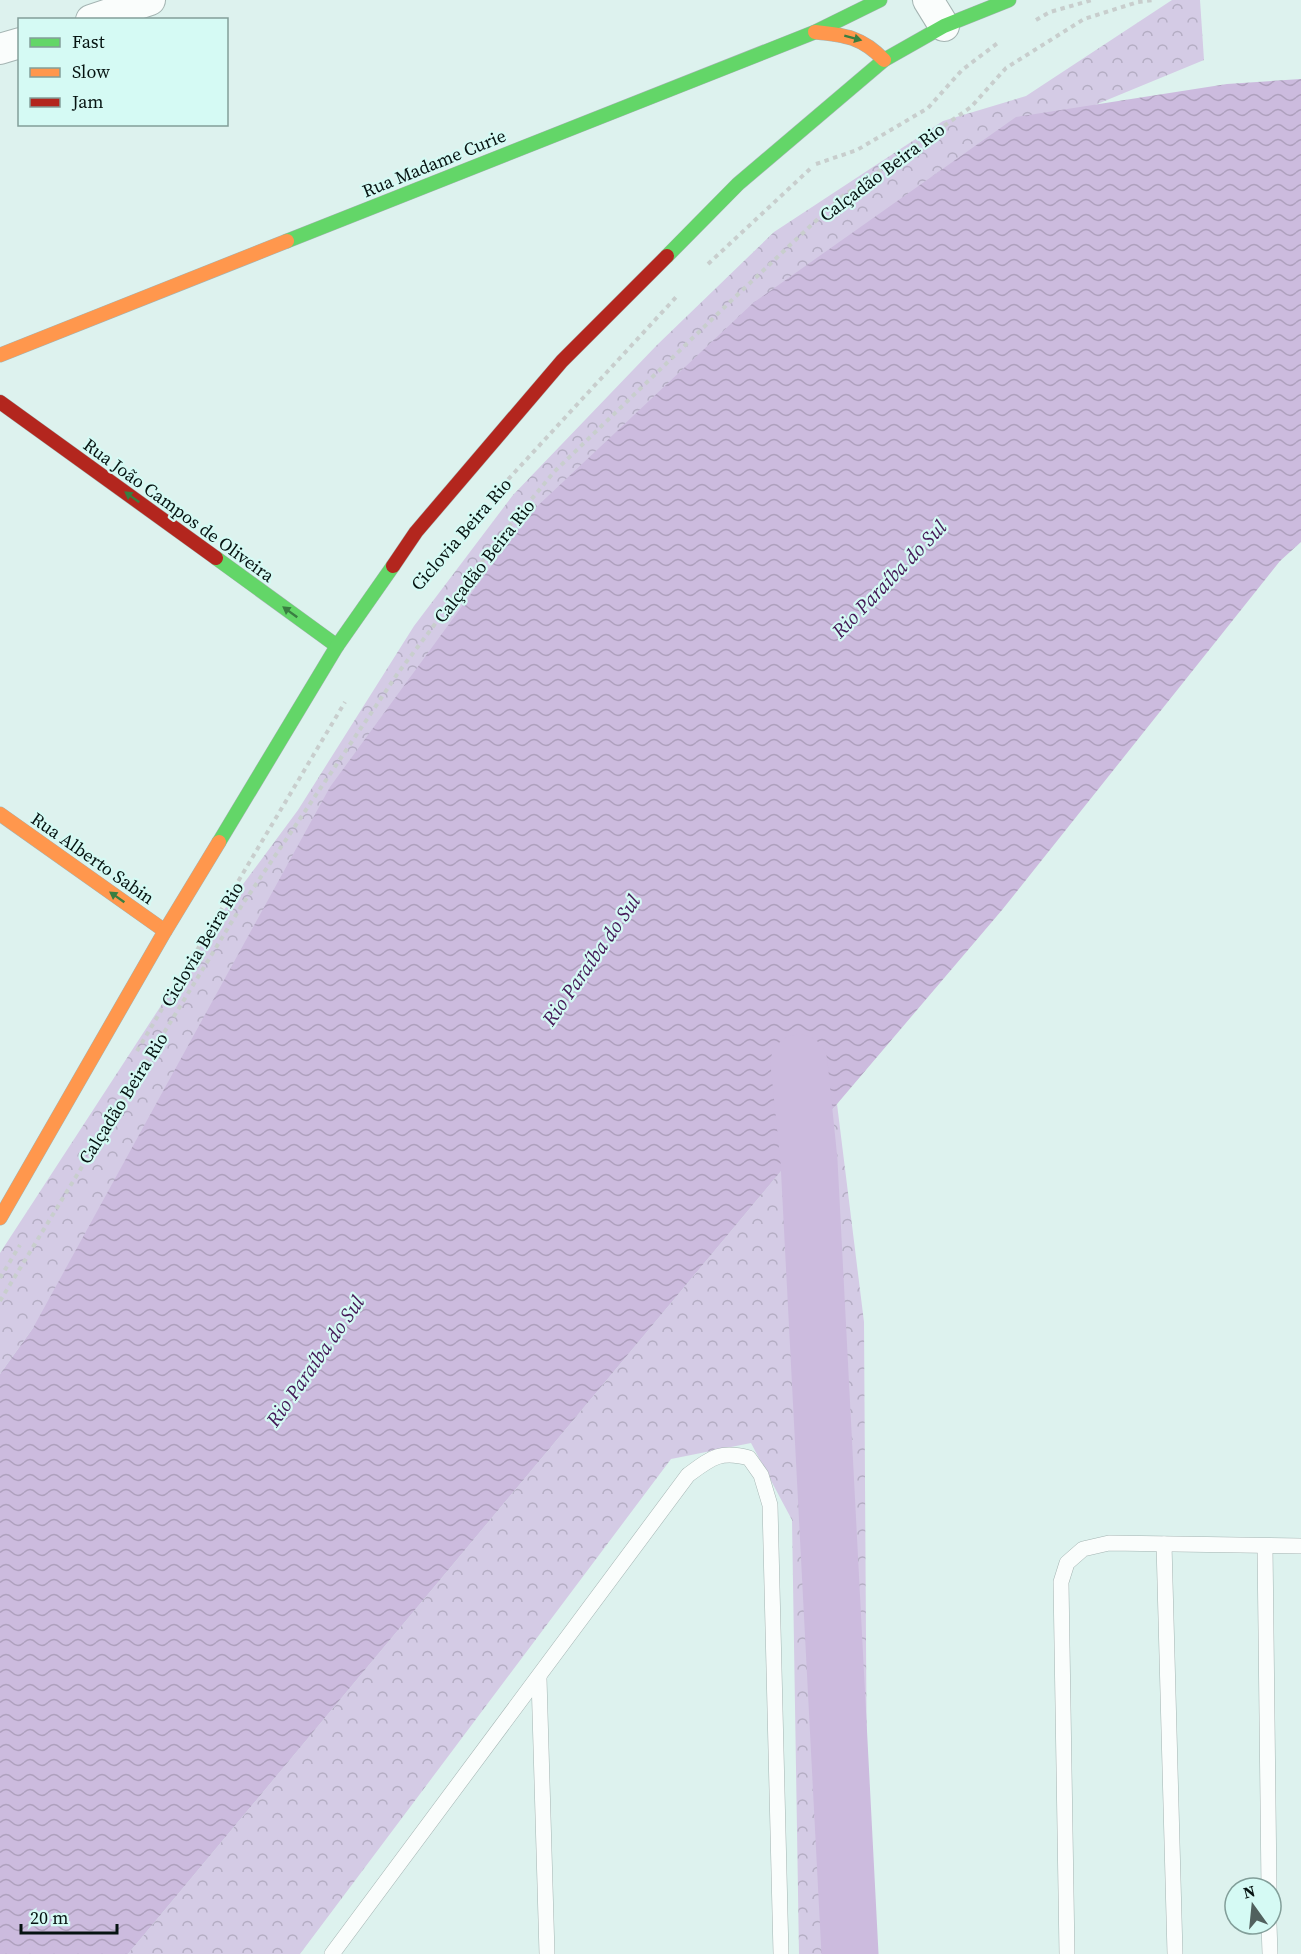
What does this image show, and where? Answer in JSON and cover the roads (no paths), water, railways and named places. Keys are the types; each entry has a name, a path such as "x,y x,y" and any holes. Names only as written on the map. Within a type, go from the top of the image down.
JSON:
{"main road":[{"name":"Rua Madame Curie","path":"0,355 815,32 880,0"},
{"path":"0,1218 165,931 337,646 416,532 562,361 738,184 884,60 944,26 1009,0"},
{"path":"815,32 852,36 865,41 884,60"},
{"name":"Rua João Campos de Oliveira","path":"0,402 337,646"},
{"name":"Rua Alberto Sabin","path":"0,814 165,931"}],"street":[{"path":"97,18 150,0"},
{"path":"928,0 944,26"},
{"path":"0,49 18,44"}],"lane":[{"path":"332,1954 688,1475 711,1458 731,1453 749,1458 761,1475 770,1504 781,1954"},
{"path":"1067,1954 1061,1582 1067,1563 1083,1549 1108,1544 1301,1546"},
{"path":"1164,1544 1175,1954"},
{"path":"1265,1546 1269,1876"},
{"path":"539,1678 547,1954"},
{"path":"1269,1936 1270,1954"}],"water":[{"name":"Rio Paraíba do Sul","path":"1301,79 1301,542 1280,561 1002,910 837,1104 128,1954 0,1954 0,1374 33,1328 330,787 530,513 753,303 1016,117 1227,84"}],"waterway":[{"path":"799,1063 809,1161 850,1954"}]}
